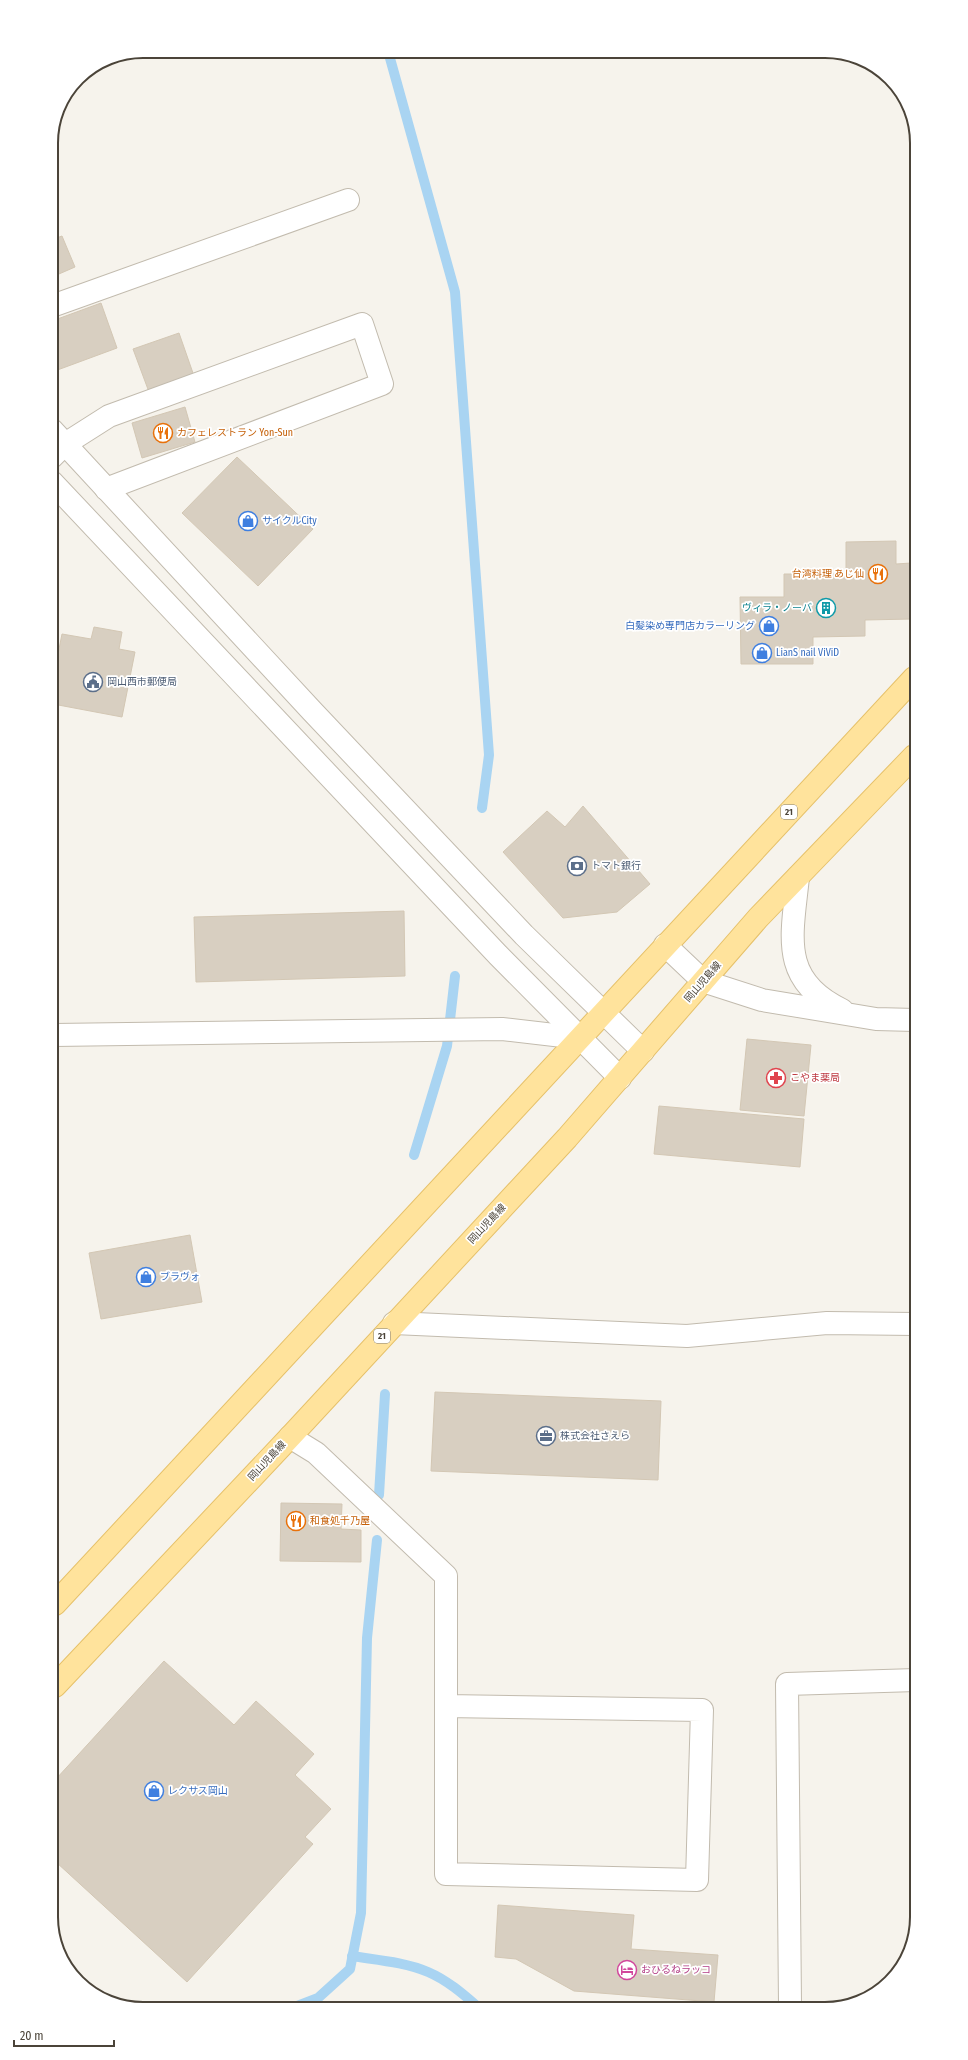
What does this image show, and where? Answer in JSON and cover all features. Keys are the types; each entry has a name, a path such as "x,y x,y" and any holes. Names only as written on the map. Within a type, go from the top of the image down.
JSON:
{"main road":[{"name":"21","path":"58,1601 910,682"},
{"name":"岡山児島線","path":"58,1683 290,1437 567,1138 758,918 910,760"}],"street":[{"path":"58,304 348,200"},
{"path":"58,442 109,416 362,324 382,384 106,489"},
{"path":"58,445 106,489 317,716 524,935 643,1051"},
{"path":"58,488 498,955 620,1078"},
{"path":"798,877 792,942 798,971 808,987 831,1004 854,1016"},
{"path":"665,945 703,981 762,1000 876,1019 910,1020"},
{"path":"58,1035 502,1029 580,1038"},
{"path":"394,1323 688,1336 827,1323 910,1324"},
{"path":"290,1437 316,1454 446,1576 446,1706 446,1874 697,1880 702,1710 446,1706"},
{"path":"790,2002 787,1684 910,1680"}],"building":[{"path":"62,236 75,267 58,274 58,237"},
{"path":"101,303 117,348 58,370 58,319"},
{"path":"179,333 194,376 149,392 133,349"},
{"path":"185,407 195,442 142,458 132,423"},
{"path":"237,457 313,529 258,586 182,513"},
{"name":"ヴィラ・ノーバ","path":"896,541 896,564 910,563 910,619 865,620 865,636 813,637 813,664 741,664 740,597 784,597 784,574 846,574 846,542"},
{"path":"94,627 122,632 119,649 135,652 122,717 58,705 58,654 62,634 91,639"},
{"path":"583,806 650,884 617,912 563,918 503,852 547,811 565,827"},
{"path":"404,911 405,976 196,982 194,917"},
{"path":"747,1039 811,1045 804,1116 740,1110"},
{"path":"659,1106 804,1119 800,1167 654,1154"},
{"path":"190,1235 202,1302 101,1319 89,1253"},
{"path":"435,1392 661,1401 658,1480 431,1471"},
{"path":"281,1503 342,1504 341,1529 361,1530 361,1562 280,1561"},
{"path":"164,1661 234,1725 256,1701 314,1754 295,1775 331,1809 305,1837 313,1844 187,1982 58,1864 58,1777"},
{"path":"498,1905 634,1915 631,1949 718,1955 714,2002 574,1991 516,1959 495,1957"}],"waterway":[{"path":"390,58 455,292 489,755 482,808"},
{"path":"414,1155 447,1046 455,976"},
{"path":"379,1495 385,1394"},
{"path":"308,2002 318,1998 350,1969 361,1913 367,1638 377,1540"},
{"path":"352,1956 381,1960 428,1972 448,1983 472,2002"}],"place":[{"name":"カフェレストラン Yon-Sun","path":"163,433"},
{"name":"サイクルCity","path":"248,521"},
{"name":"台湾料理 あじ仙","path":"878,574"},
{"name":"ヴィラ・ノーバ","path":"826,608"},
{"name":"白髪染め専門店カラーリング","path":"769,626"},
{"name":"LianS nail ViViD","path":"762,653"},
{"name":"岡山西市郵便局","path":"93,682"},
{"name":"トマト銀行","path":"577,866"},
{"name":"こやま薬局","path":"776,1078"},
{"name":"ブラヴォ","path":"146,1277"},
{"name":"株式会社さえら","path":"546,1436"},
{"name":"和食処千乃屋","path":"296,1521"},
{"name":"レクサス岡山","path":"154,1791"},
{"name":"おひるねラッコ","path":"627,1970"}]}
